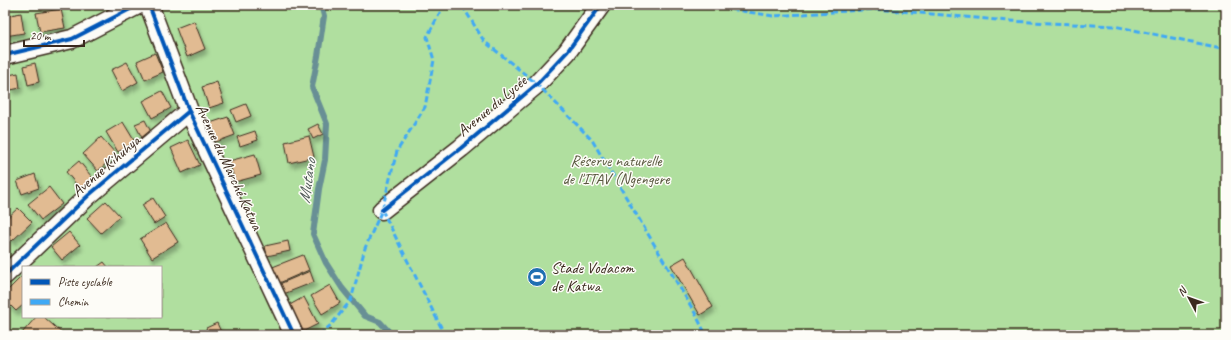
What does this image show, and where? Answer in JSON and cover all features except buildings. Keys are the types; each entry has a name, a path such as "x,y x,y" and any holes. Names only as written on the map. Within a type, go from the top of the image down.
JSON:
{"street":[{"path":"5,55 72,38 138,5"},
{"name":"Avenue du Marché Katwa","path":"149,5 189,111 294,335"},
{"name":"Avenue du Lycée","path":"382,210 461,148 537,84 567,52 601,5"},
{"name":"Avenue Kihuhya","path":"5,275 89,195 189,111"}],"green space":[{"name":"Réserve naturelle de l'ITAV (Ngengere","path":"5,5 1226,5 1226,335 5,335"}],"waterway":[{"name":"Mutano","path":"321,5 324,16 312,87 327,124 325,160 319,189 313,234 326,263 342,288 365,316 380,322 392,335"}],"marked path":[{"path":"319,335 331,325 351,300 365,248 382,210 397,151 425,107 434,60 427,37 444,5"},
{"path":"465,5 465,10 484,41 537,84 592,140 695,313 706,335"},
{"path":"705,5 773,16 877,9 1009,21 1114,26 1226,49"},
{"path":"382,210 445,335"}],"cycle path":[{"path":"5,55 72,39 138,5"},
{"path":"149,5 189,111 294,335"},
{"path":"382,210 461,148 537,84 567,52 601,5"},
{"path":"5,275 89,195 189,111"}],"place":[{"name":"Stade Vodacom de Katwa","path":"537,277"}]}
